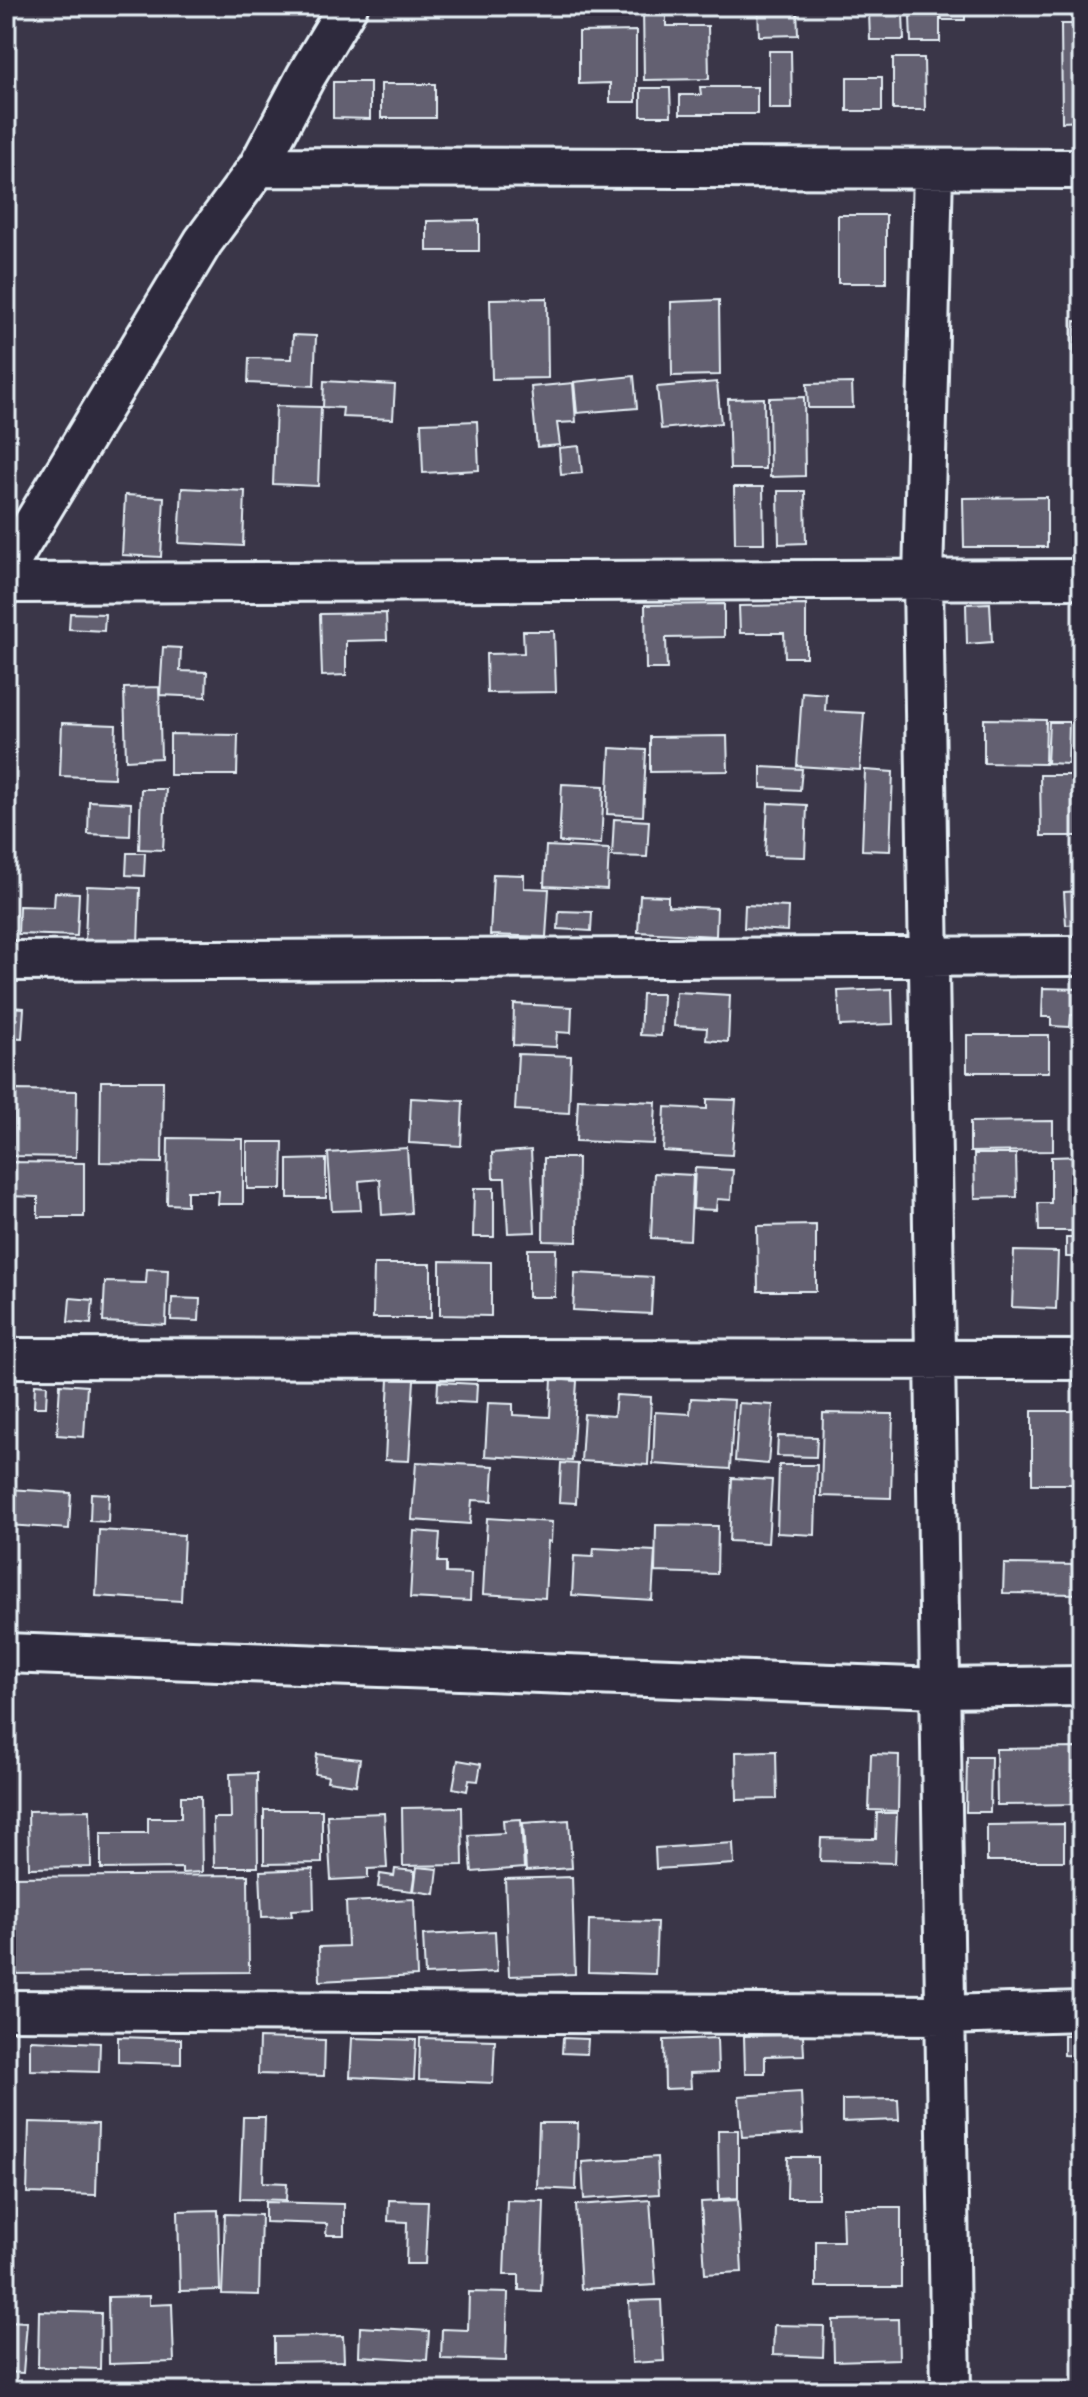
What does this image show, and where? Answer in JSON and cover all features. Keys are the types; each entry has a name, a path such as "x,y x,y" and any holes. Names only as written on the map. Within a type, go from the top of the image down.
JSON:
{"street":[{"path":"6,569 203,242 258,167 306,76 348,6"},
{"path":"258,167 1082,169"},
{"path":"933,170 923,580 951,2391"},
{"path":"6,583 1082,579"},
{"path":"6,961 1082,956"},
{"path":"6,1358 1082,1360"},
{"path":"6,1653 939,1688 1082,1686"},
{"path":"6,2010 945,2015 1082,2011"}],"building":[{"path":"643,6 666,6 666,26 708,26 709,79 644,80"},
{"path":"758,6 797,6 798,35 759,36"},
{"path":"881,6 921,6 921,9 881,9"},
{"path":"925,6 965,6 965,20 942,20 941,12 925,12"},
{"path":"869,12 903,12 904,40 870,40"},
{"path":"940,15 940,42 911,42 910,16"},
{"path":"1061,24 1082,24 1082,121 1062,122"},
{"path":"636,31 636,102 610,102 610,83 579,84 579,32"},
{"path":"769,51 791,51 792,109 769,109"},
{"path":"893,58 924,58 925,110 893,110"},
{"path":"847,77 882,77 882,111 847,111"},
{"path":"333,82 370,82 370,119 333,118"},
{"path":"381,84 435,84 435,118 381,118"},
{"path":"700,87 757,87 757,114 680,114 680,95 701,95"},
{"path":"641,88 670,88 671,116 641,116"},
{"path":"838,215 886,215 886,283 838,283"},
{"path":"479,220 479,251 427,251 427,221"},
{"path":"547,298 548,378 492,379 490,299"},
{"path":"719,300 720,375 672,376 671,302"},
{"path":"1075,321 1082,322 1082,376 1073,376"},
{"path":"293,335 316,336 314,386 248,383 249,358 292,359"},
{"path":"634,376 637,408 577,413 574,382"},
{"path":"324,381 395,385 393,419 342,417 343,408 323,407"},
{"path":"717,382 721,423 661,429 657,387"},
{"path":"573,383 576,422 557,423 560,445 537,447 531,387"},
{"path":"852,383 853,408 808,408 807,384"},
{"path":"804,397 805,476 770,477 769,398"},
{"path":"764,398 765,469 730,469 728,399"},
{"path":"276,406 321,407 318,486 273,484"},
{"path":"477,421 479,470 423,473 421,423"},
{"path":"579,446 582,473 561,475 559,448"},
{"path":"734,487 763,487 764,543 735,543"},
{"path":"182,488 245,491 243,546 179,543"},
{"path":"778,491 805,491 806,543 779,544"},
{"path":"125,495 164,497 161,557 122,555"},
{"path":"1047,497 1047,547 964,547 963,498"},
{"path":"990,603 992,642 967,644 966,604"},
{"path":"724,604 724,637 666,638 667,669 646,669 645,605"},
{"path":"806,605 806,657 785,657 784,633 740,633 739,606"},
{"path":"70,613 105,614 104,631 69,629"},
{"path":"386,613 387,640 346,641 346,675 322,676 320,614"},
{"path":"523,631 554,631 556,692 487,693 486,654 524,653"},
{"path":"163,647 181,648 180,671 207,672 206,697 160,695"},
{"path":"159,687 161,758 126,760 124,688"},
{"path":"802,692 826,694 825,711 864,713 860,770 797,766"},
{"path":"1073,698 1082,698 1082,768 1072,768"},
{"path":"984,719 1046,720 1045,764 984,763"},
{"path":"1049,722 1069,722 1068,764 1047,763"},
{"path":"62,723 116,725 114,778 60,776"},
{"path":"170,734 238,735 237,775 170,775"},
{"path":"727,736 728,771 650,772 650,737"},
{"path":"610,748 646,750 643,816 607,814"},
{"path":"761,767 802,769 800,790 761,788"},
{"path":"865,770 893,772 890,851 862,850"},
{"path":"1040,775 1082,775 1082,836 1041,836"},
{"path":"562,784 604,786 601,844 559,842"},
{"path":"6,786 14,786 14,822 6,822"},
{"path":"141,789 166,789 163,850 139,849"},
{"path":"89,801 131,803 130,836 88,834"},
{"path":"768,803 807,805 805,857 765,856"},
{"path":"614,819 649,821 647,857 612,856"},
{"path":"546,846 609,849 607,889 544,886"},
{"path":"127,853 145,853 144,876 126,875"},
{"path":"493,874 524,875 524,888 549,889 546,937 490,935"},
{"path":"87,886 140,888 138,945 85,943"},
{"path":"1082,891 1082,924 1066,925 1064,892"},
{"path":"55,892 79,893 77,936 18,934 19,906 54,907"},
{"path":"640,895 668,896 668,906 717,908 716,936 638,932"},
{"path":"745,905 788,907 787,931 744,928"},
{"path":"559,911 592,912 591,931 558,929"},
{"path":"1043,988 1082,989 1082,1015 1071,1015 1070,1027 1051,1026 1051,1017 1042,1017"},
{"path":"892,989 893,1024 840,1026 838,991"},
{"path":"676,992 730,995 728,1042 706,1040 707,1028 674,1026"},
{"path":"642,994 663,994 661,1036 640,1035"},
{"path":"514,1004 572,1007 571,1033 557,1032 556,1047 513,1045"},
{"path":"8,1007 24,1008 22,1038 6,1037"},
{"path":"967,1035 1049,1035 1049,1072 967,1072"},
{"path":"518,1054 571,1056 569,1113 515,1110"},
{"path":"101,1081 163,1081 162,1163 100,1162"},
{"path":"14,1090 77,1091 76,1157 13,1156"},
{"path":"411,1098 463,1101 461,1146 409,1143"},
{"path":"578,1099 656,1102 654,1144 576,1141"},
{"path":"707,1099 736,1100 732,1155 663,1151 665,1107 707,1109"},
{"path":"1053,1121 1053,1151 970,1152 970,1122"},
{"path":"168,1138 243,1139 243,1204 218,1204 219,1191 187,1191 187,1205 167,1204"},
{"path":"247,1142 283,1142 282,1189 247,1189"},
{"path":"407,1148 411,1213 382,1215 380,1179 359,1181 361,1210 332,1211 328,1153"},
{"path":"531,1150 535,1232 508,1233 505,1178 493,1178 492,1153"},
{"path":"974,1154 1016,1154 1017,1197 975,1198"},
{"path":"1082,1156 1082,1231 1039,1231 1038,1203 1051,1203 1051,1157"},
{"path":"544,1158 578,1158 577,1242 543,1241"},
{"path":"326,1159 326,1198 288,1198 288,1160"},
{"path":"6,1162 84,1163 84,1217 38,1217 38,1197 6,1196"},
{"path":"695,1168 733,1170 731,1200 717,1199 716,1210 693,1209"},
{"path":"654,1173 693,1175 690,1240 651,1238"},
{"path":"474,1188 494,1188 494,1237 473,1237"},
{"path":"816,1225 816,1291 758,1291 757,1226"},
{"path":"1066,1238 1082,1238 1082,1257 1066,1257"},
{"path":"528,1249 556,1249 555,1297 528,1297"},
{"path":"1014,1251 1058,1252 1056,1309 1012,1307"},
{"path":"440,1261 491,1262 491,1316 440,1315"},
{"path":"374,1264 431,1264 431,1318 373,1318"},
{"path":"147,1269 168,1270 166,1325 103,1322 105,1282 146,1283"},
{"path":"575,1273 653,1277 651,1314 573,1310"},
{"path":"70,1298 93,1300 91,1324 68,1322"},
{"path":"172,1298 200,1299 199,1321 171,1320"},
{"path":"389,1379 414,1380 409,1461 385,1460"},
{"path":"552,1379 577,1381 572,1461 485,1456 488,1403 513,1404 513,1415 550,1417"},
{"path":"438,1382 477,1384 476,1403 437,1401"},
{"path":"35,1384 47,1385 46,1407 34,1407"},
{"path":"60,1384 87,1386 84,1437 57,1435"},
{"path":"616,1395 651,1397 648,1465 581,1461 584,1414 614,1416"},
{"path":"691,1398 734,1400 730,1469 653,1464 655,1412 690,1414"},
{"path":"739,1403 773,1405 768,1464 735,1461"},
{"path":"1032,1411 1082,1411 1082,1484 1032,1484"},
{"path":"823,1413 893,1414 891,1498 821,1496"},
{"path":"778,1436 817,1437 816,1457 777,1456"},
{"path":"416,1462 494,1466 492,1501 472,1500 470,1524 412,1520"},
{"path":"561,1463 578,1464 576,1503 559,1502"},
{"path":"779,1465 817,1465 815,1535 777,1533"},
{"path":"732,1478 772,1480 768,1543 729,1541"},
{"path":"9,1489 71,1493 69,1529 7,1525"},
{"path":"91,1493 109,1494 108,1522 90,1521"},
{"path":"487,1518 552,1522 545,1598 483,1594"},
{"path":"656,1525 718,1526 717,1574 655,1572"},
{"path":"99,1530 184,1535 181,1601 96,1596"},
{"path":"414,1531 440,1533 438,1562 446,1562 446,1573 471,1574 470,1601 410,1598"},
{"path":"594,1548 655,1551 652,1600 572,1595 574,1556 593,1557"},
{"path":"1004,1564 1082,1565 1082,1594 1003,1593"},
{"path":"1082,1748 1082,1804 997,1805 996,1749"},
{"path":"776,1751 777,1799 737,1800 736,1752"},
{"path":"317,1754 360,1759 356,1785 327,1781 328,1776 315,1774"},
{"path":"871,1754 899,1755 898,1811 869,1810"},
{"path":"967,1757 991,1757 990,1812 966,1812"},
{"path":"458,1760 481,1764 478,1781 469,1780 467,1791 453,1788"},
{"path":"257,1773 258,1867 214,1867 213,1818 231,1818 230,1774"},
{"path":"181,1796 201,1796 202,1872 182,1873 182,1868 101,1869 101,1833 148,1833 148,1818 181,1818"},
{"path":"462,1807 463,1865 403,1866 402,1808"},
{"path":"90,1810 91,1867 29,1868 28,1811"},
{"path":"264,1810 322,1810 322,1863 264,1864"},
{"path":"384,1813 387,1868 368,1869 368,1878 331,1880 327,1815"},
{"path":"877,1813 897,1813 895,1863 820,1861 821,1838 876,1839"},
{"path":"521,1819 524,1868 472,1872 469,1835 504,1833 503,1820"},
{"path":"569,1820 572,1868 526,1871 523,1823"},
{"path":"1064,1824 1064,1861 987,1861 987,1825"},
{"path":"1074,1824 1082,1824 1082,1860 1074,1860"},
{"path":"733,1843 734,1864 656,1869 655,1848"},
{"path":"417,1867 438,1869 435,1894 414,1891"},
{"path":"313,1869 314,1909 291,1910 292,1916 262,1917 260,1871"},
{"path":"395,1869 415,1871 412,1891 378,1887 380,1874 394,1876"},
{"path":"248,1875 249,1972 6,1974 6,1877"},
{"path":"572,1877 575,1974 509,1976 505,1879"},
{"path":"414,1899 417,1976 320,1981 319,1947 348,1946 346,1902"},
{"path":"589,1920 657,1922 655,1974 588,1972"},
{"path":"495,1931 497,1972 425,1975 423,1935"},
{"path":"1073,1931 1082,1931 1082,1970 1073,1971"},
{"path":"803,2035 804,2055 765,2056 765,2073 745,2073 744,2036"},
{"path":"1064,2035 1082,2035 1082,2056 1064,2055"},
{"path":"118,2037 181,2039 181,2064 118,2062"},
{"path":"259,2038 325,2040 324,2076 258,2074"},
{"path":"352,2038 416,2040 414,2080 350,2077"},
{"path":"420,2038 495,2040 493,2083 419,2080"},
{"path":"563,2038 588,2039 587,2054 562,2053"},
{"path":"717,2038 718,2072 690,2073 691,2088 665,2089 664,2040"},
{"path":"30,2040 100,2043 99,2072 30,2070"},
{"path":"801,2092 803,2134 742,2137 739,2096"},
{"path":"898,2099 899,2120 842,2122 842,2100"},
{"path":"243,2117 265,2117 263,2182 287,2183 286,2200 240,2199"},
{"path":"29,2122 98,2124 96,2195 27,2193"},
{"path":"539,2123 578,2123 576,2190 537,2188"},
{"path":"718,2130 738,2130 738,2198 719,2199"},
{"path":"657,2157 659,2194 584,2199 582,2162"},
{"path":"788,2157 818,2157 818,2198 787,2198"},
{"path":"389,2200 428,2201 425,2264 406,2264 407,2222 388,2221"},
{"path":"507,2200 544,2201 541,2291 519,2290 519,2275 504,2275"},
{"path":"650,2200 656,2285 581,2289 576,2205"},
{"path":"738,2200 742,2272 705,2274 701,2202"},
{"path":"265,2202 344,2204 344,2235 326,2235 327,2224 265,2222"},
{"path":"842,2207 901,2207 901,2287 816,2287 816,2241 843,2241"},
{"path":"218,2210 220,2290 180,2291 178,2211"},
{"path":"225,2214 261,2215 259,2295 222,2294"},
{"path":"469,2292 508,2293 506,2361 441,2359 442,2329 468,2330"},
{"path":"149,2296 149,2305 172,2304 174,2362 109,2364 108,2297"},
{"path":"661,2300 664,2361 632,2363 629,2301"},
{"path":"39,2311 101,2313 100,2369 38,2367"},
{"path":"898,2319 899,2359 834,2361 833,2320"},
{"path":"6,2321 27,2322 23,2373 6,2372"},
{"path":"774,2325 824,2326 823,2357 773,2355"},
{"path":"360,2327 429,2331 427,2360 359,2356"},
{"path":"343,2336 344,2361 274,2362 274,2337"}]}
